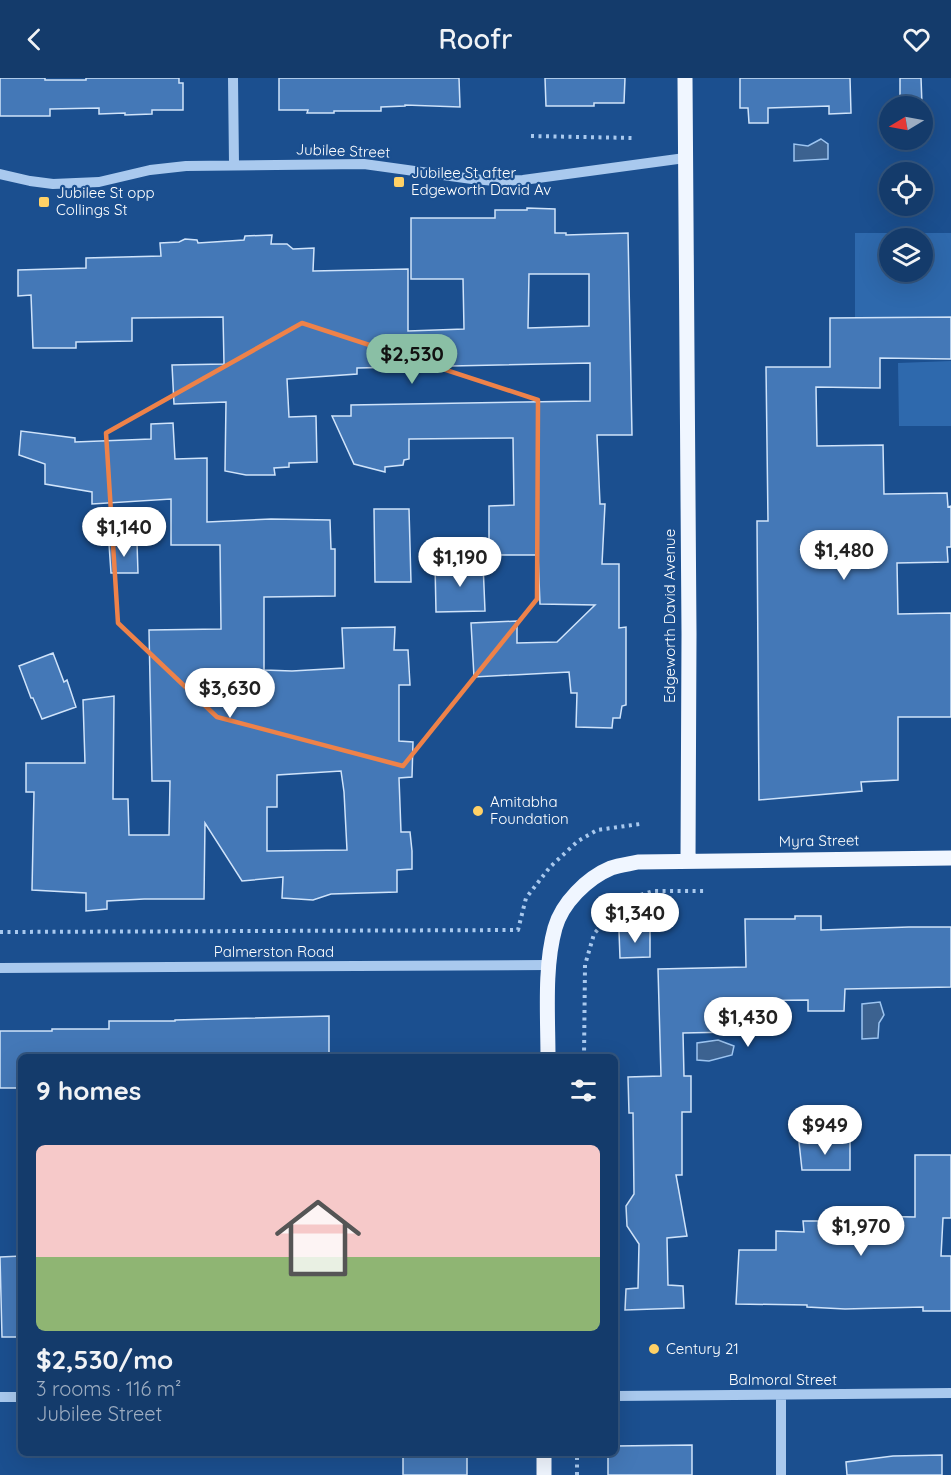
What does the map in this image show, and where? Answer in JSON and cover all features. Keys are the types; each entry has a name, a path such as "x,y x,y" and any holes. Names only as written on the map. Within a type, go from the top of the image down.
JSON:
{"main road":[{"name":"Edgeworth David Avenue","path":"685,78 689,622 688,861"},
{"name":"Myra Street","path":"688,861 951,858"},
{"path":"548,1054 548,965 555,925 567,904 593,878 612,867 638,862 688,861"},
{"path":"544,1456 544,1475"}],"street":[{"path":"233,78 234,164"},
{"name":"Jubilee Street","path":"0,174 53,184 99,182 150,170 186,166 364,164 496,181 523,180 685,159"},
{"name":"Palmerston Road","path":"0,968 548,965"},
{"name":"Balmoral Street","path":"618,1396 951,1393"},
{"path":"781,1395 781,1475"},
{"path":"0,1397 18,1397"}],"path":[{"path":"531,136 633,138"},
{"path":"0,932 518,930 526,898 550,867 578,841 597,830 640,824"},
{"path":"584,1054 585,965 594,934 616,908 633,897 654,891 706,891"},
{"path":"577,1456 577,1475"}],"highlighted area":[{"path":"302,323 538,400 537,599 403,766 217,717 118,623 106,433"}],"shaded area":[{"path":"821,139 828,144 828,159 794,161 794,144 808,146"},
{"path":"855,233 879,233 879,282 933,282 933,233 951,233 951,316 855,318"},
{"path":"951,361 951,426 899,426 898,363"},
{"path":"880,1002 884,1015 879,1023 878,1038 862,1039 862,1004"},
{"path":"718,1040 734,1046 732,1055 709,1061 697,1060 697,1043"}],"building":[{"path":"0,78 86,80 86,78 179,78 179,83 183,83 183,110 152,110 152,114 125,115 125,113 99,114 99,108 50,109 50,116 0,116"},
{"path":"279,78 459,78 460,107 405,105 381,107 381,111 334,111 334,113 279,110"},
{"path":"545,78 625,78 624,103 594,103 594,106 546,106"},
{"path":"740,78 850,78 851,113 829,114 829,106 768,108 768,123 749,123 748,108 740,108"},
{"path":"900,78 921,78 922,96 900,96"},
{"path":"527,208 555,209 555,233 566,233 566,235 628,233 632,435 597,435 600,504 605,504 602,564 619,564 619,628 626,627 626,705 622,706 620,718 613,718 612,728 576,727 577,693 571,693 569,672 474,677 471,623 517,621 517,643 557,642 595,605 540,604 538,555 489,555 489,506 514,505 513,438 409,439 409,459 404,460 403,465 385,467 385,472 354,464 332,416 351,416 351,405 590,401 590,363 357,368 357,374 287,379 289,417 316,416 317,462 289,463 289,467 274,468 275,475 246,475 225,471 226,402 174,404 172,365 224,364 223,317 132,318 132,341 76,342 76,348 33,348 31,295 18,296 18,270 86,268 86,258 161,256 160,243 179,242 185,239 197,240 198,243 244,240 245,236 272,235 271,244 287,244 293,249 314,248 313,271 408,269 408,331 464,329 463,279 411,279 411,218 495,218 495,210 527,210","holes":["529,274 589,274 589,326 528,328"]},
{"path":"951,317 951,359 880,358 880,388 816,387 817,446 883,445 884,494 947,493 948,507 951,506 951,547 947,547 948,562 897,563 898,614 951,613 951,717 898,717 898,780 861,782 862,791 759,800 757,521 768,521 766,367 830,367 830,318"},
{"path":"173,423 175,459 207,458 207,522 271,519 330,520 331,549 335,549 335,596 264,597 264,670 344,668 342,628 395,627 394,650 408,650 410,685 399,685 399,741 413,742 412,777 399,778 401,832 410,832 412,869 397,870 397,892 331,894 313,900 282,898 283,877 242,881 205,823 204,899 107,901 107,909 86,911 86,893 32,890 34,792 26,792 26,763 85,763 83,700 114,696 113,799 128,799 129,835 169,835 170,781 152,781 149,630 221,629 220,545 171,545 171,499 92,504 92,492 45,484 45,464 19,455 21,431 75,438 75,442 151,439 151,424","holes":["341,771 347,850 267,851 267,807 277,807 277,775"]},
{"path":"374,509 409,509 411,582 375,582"},
{"path":"137,542 138,573 111,573 109,544"},
{"path":"483,563 485,611 436,612 435,564"},
{"path":"53,653 64,682 67,680 76,707 42,719 19,666"},
{"path":"795,916 821,916 821,930 951,927 951,987 845,989 844,1011 808,1011 808,1000 733,1001 733,1032 683,1033 684,1076 691,1076 691,1112 682,1112 682,1175 676,1175 687,1236 667,1238 668,1285 683,1286 684,1308 625,1310 626,1289 638,1288 639,1244 627,1226 626,1206 634,1194 633,1113 629,1113 628,1077 661,1076 658,969 746,967 745,919 795,919"},
{"path":"650,930 650,957 620,958 619,931"},
{"path":"329,1016 329,1054 18,1054 18,1088 0,1088 0,1031 109,1029 109,1021"},
{"path":"850,1141 850,1170 802,1170 799,1142"},
{"path":"915,1155 951,1155 951,1218 943,1218 941,1256 951,1256 951,1311 923,1311 923,1307 845,1309 807,1307 807,1305 736,1304 739,1250 776,1250 776,1231 804,1232 803,1221 860,1221 860,1216 915,1217"},
{"path":"18,1256 18,1337 2,1337 0,1257"},
{"path":"692,1445 692,1475 608,1475 608,1456 618,1456 618,1446"},
{"path":"942,1455 942,1475 847,1475 846,1462 893,1456"},
{"path":"403,1456 467,1456 467,1475 403,1475"}],"place":[{"name":"Jubilee St after Edgeworth David Av","path":"399,182"},
{"name":"Jubilee St opp Collings St","path":"44,202"},
{"name":"Amitabha Foundation","path":"478,811"},
{"name":"Century 21","path":"654,1349"}]}
